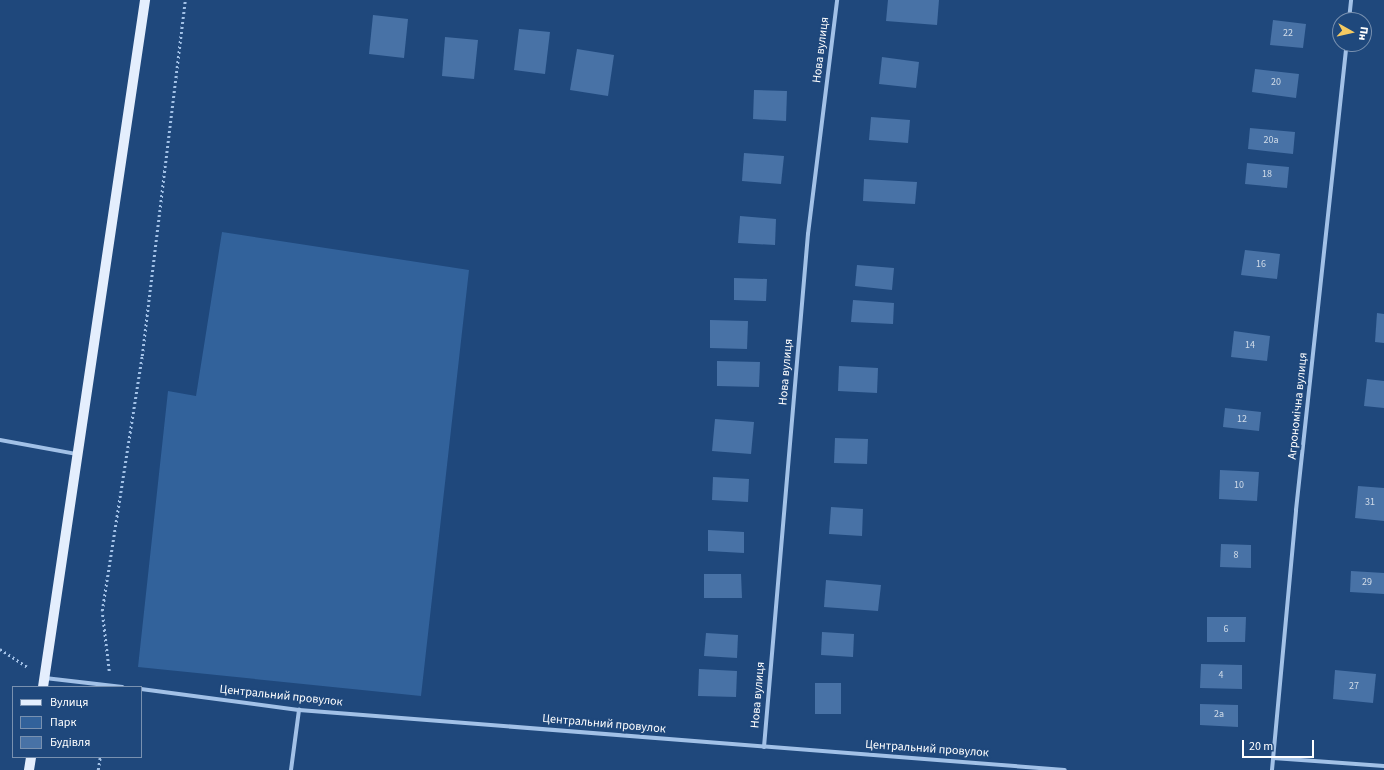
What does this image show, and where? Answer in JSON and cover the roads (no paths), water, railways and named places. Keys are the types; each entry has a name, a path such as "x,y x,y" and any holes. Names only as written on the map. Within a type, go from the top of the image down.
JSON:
{"main road":[{"path":"44,683 145,0"},
{"path":"29,770 31,758"}],"street":[{"name":"Нова вулиця","path":"764,747 808,234 837,0"},
{"path":"1350,12 1351,0"},
{"name":"Агрономічна вулиця","path":"1272,770 1296,510 1346,52"},
{"path":"0,440 78,454"},
{"path":"44,683 72,681 114,686"},
{"name":"Центральний провулок","path":"142,689 299,710 1066,770"},
{"path":"291,770 299,710"},
{"path":"1273,758 1384,766"}]}
